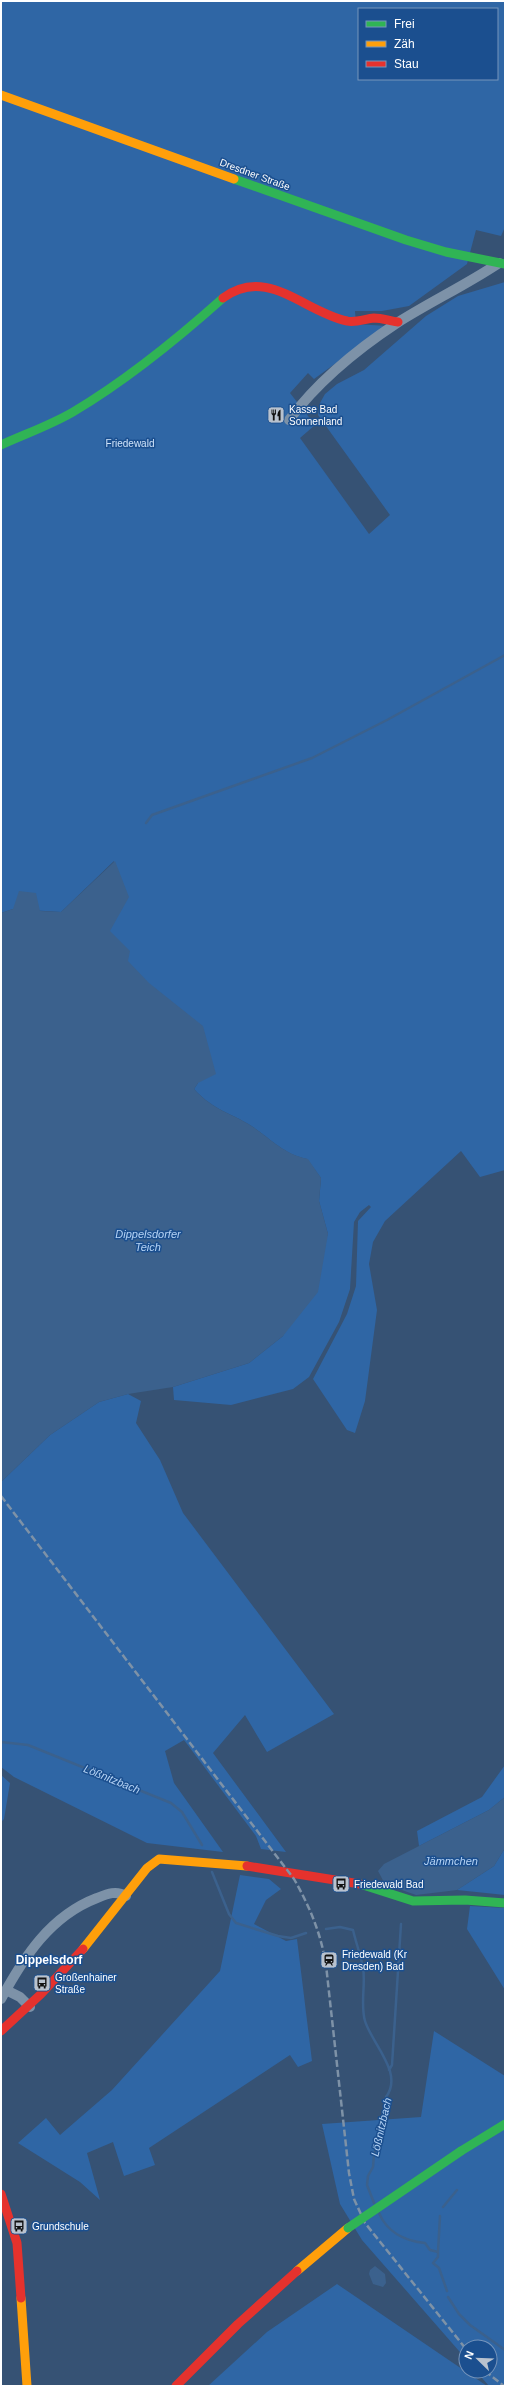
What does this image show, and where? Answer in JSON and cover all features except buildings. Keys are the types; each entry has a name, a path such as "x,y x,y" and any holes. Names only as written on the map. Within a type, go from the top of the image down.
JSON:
{"street":[{"name":"Dresdner Straße","path":"1,95 406,240 446,252 502,264"},
{"path":"289,420 325,378 352,355 398,322 502,264"},
{"path":"1,445 72,413 112,388 178,338 225,297 245,286 258,285 276,290 330,317 349,322 376,318 398,322"},
{"path":"1,2031 30,2006 79,1954 152,1863 159,1860 176,1859 252,1866 290,1874 352,1881 413,1902 465,1900 505,1903"},
{"path":"30,2006 20,1997 4,1994 29,1953 64,1914 75,1907 108,1894 121,1893 126,1896"},
{"path":"176,2386 254,2307 290,2275 348,2228 461,2151 505,2124"},
{"path":"1,2194 17,2243 27,2386"}],"green space":[{"name":"Friedewald","path":"1,1 505,1 505,227 501,236 476,230 467,264 409,306 382,311 355,311 356,324 387,326 314,379 308,373 290,393 315,425 300,438 369,534 390,515 318,415 320,403 325,394 337,384 364,370 426,316 458,296 505,282 505,1170 480,1177 461,1151 385,1221 373,1242 369,1264 377,1310 365,1401 355,1433 347,1430 313,1379 347,1314 356,1286 358,1221 371,1207 369,1205 360,1212 354,1222 350,1289 339,1322 309,1377 293,1389 231,1405 174,1400 173,1387 249,1363 283,1336 328,1234 319,1201 321,1178 307,1159 292,1154 278,1146 245,1122 215,1107 194,1089 198,1083 104,958 114,861 61,912 13,909 1,913"},
{"path":"128,1394 141,1401 136,1423 160,1460 183,1513 334,1714 267,1752 245,1715 213,1753 286,1852 261,1849 256,1836 184,1740 165,1751 174,1783 223,1852 147,1843 14,1777 1,1767 1,1482 50,1435 99,1402"},
{"path":"505,1765 505,1797 489,1810 419,1846 417,1831 482,1797"},
{"path":"1,1775 10,1783 4,1819 1,1822"},
{"path":"505,1848 505,1895 457,1890 494,1866"},
{"path":"240,1875 269,1879 281,1889 266,1900 254,1924 286,1941 297,1939 312,2061 298,2067 290,2055 149,2148 155,2165 124,2176 113,2142 87,2153 100,2200 80,2182 18,2143 46,2118 60,2135 112,2090 220,1971"},
{"path":"470,1906 505,1908 505,1990 467,1929"},
{"path":"434,2031 505,2076 505,2386 489,2386 483,2379 498,2379 498,2339 458,2339 458,2350 362,2240 340,2204 322,2124 421,2117"},
{"path":"337,2284 458,2366 458,2379 477,2379 487,2386 208,2386 267,2332"}],"water":[{"name":"Dippelsdorfer Teich","path":"115,861 129,897 110,931 130,951 128,961 149,983 203,1026 216,1074 198,1083 194,1089 215,1107 245,1122 285,1150 308,1159 321,1178 319,1201 328,1234 318,1292 283,1336 249,1363 173,1387 128,1394 99,1402 50,1435 1,1482 1,913 13,909 19,891 36,893 40,911 61,912"},
{"name":"Jämmchen","path":"505,1797 505,1848 494,1866 457,1890 416,1895 385,1884 378,1871 384,1864 489,1810"},
{"path":"375,2266 385,2274 386,2283 383,2287 373,2284 369,2274 370,2270"}],"waterway":[{"path":"146,823 152,815 312,758 387,720 505,655"},
{"name":"Lößnitzbach","path":"1,1742 28,1745 171,1803 182,1812 202,1845"},
{"name":"Lößnitzbach","path":"212,1872 229,1914 236,1923 278,1936 291,1938 306,1933"},
{"path":"389,2070 392,2065 401,1924"},
{"name":"Lößnitzbach","path":"326,1929 340,1927 353,1930 364,1974 363,2008 365,2021 385,2059 391,2078 391,2088 386,2097 389,2101 374,2155 373,2167 368,2176 367,2185 374,2203"},
{"path":"443,2207 457,2190"},
{"name":"Lößnitzbach","path":"379,2213 382,2220 392,2230 404,2238 425,2243 430,2250 438,2252 438,2257 433,2263 439,2268 447,2291"},
{"path":"438,2252 440,2216"},
{"name":"Lößnitzbach","path":"448,2297 459,2314 470,2325 505,2350"}],"railway":[{"path":"1,1496 294,1879 300,1889 318,1932 326,1965 349,2173 354,2199 365,2223 458,2339"},
{"path":"495,2379 504,2386"}],"traffic: fast":[{"path":"234,179 406,240 446,252 505,264"},
{"path":"1,445 56,421 113,387 151,359 223,298"},
{"path":"360,1884 413,1901 465,1900 505,1903"},
{"path":"461,2151 505,2124"},
{"path":"348,2228 461,2151"}],"traffic: slow":[{"path":"1,95 234,179"},
{"path":"83,1949 147,1868 159,1859 247,1866"},
{"path":"297,2271 348,2228"},
{"path":"21,2298 27,2386"}],"traffic: jam":[{"path":"223,298 239,289 255,286 270,288 331,316 347,321 380,318 398,322"},
{"path":"247,1866 360,1884"},
{"path":"1,2031 41,1994 83,1949"},
{"path":"1,2194 17,2243 21,2298"},
{"path":"176,2386 238,2324 297,2271"}],"place":[{"name":"Kasse Bad Sonnenland","path":"276,415"},
{"name":"Friedewald Bad","path":"341,1884"},
{"name":"Friedewald (Kr Dresden) Bad","path":"329,1960"},
{"name":"Großenhainer Straße","path":"42,1983"},
{"name":"Grundschule","path":"19,2226"}],"district":[{"name":"Dippelsdorf","path":"49,1960"}]}
